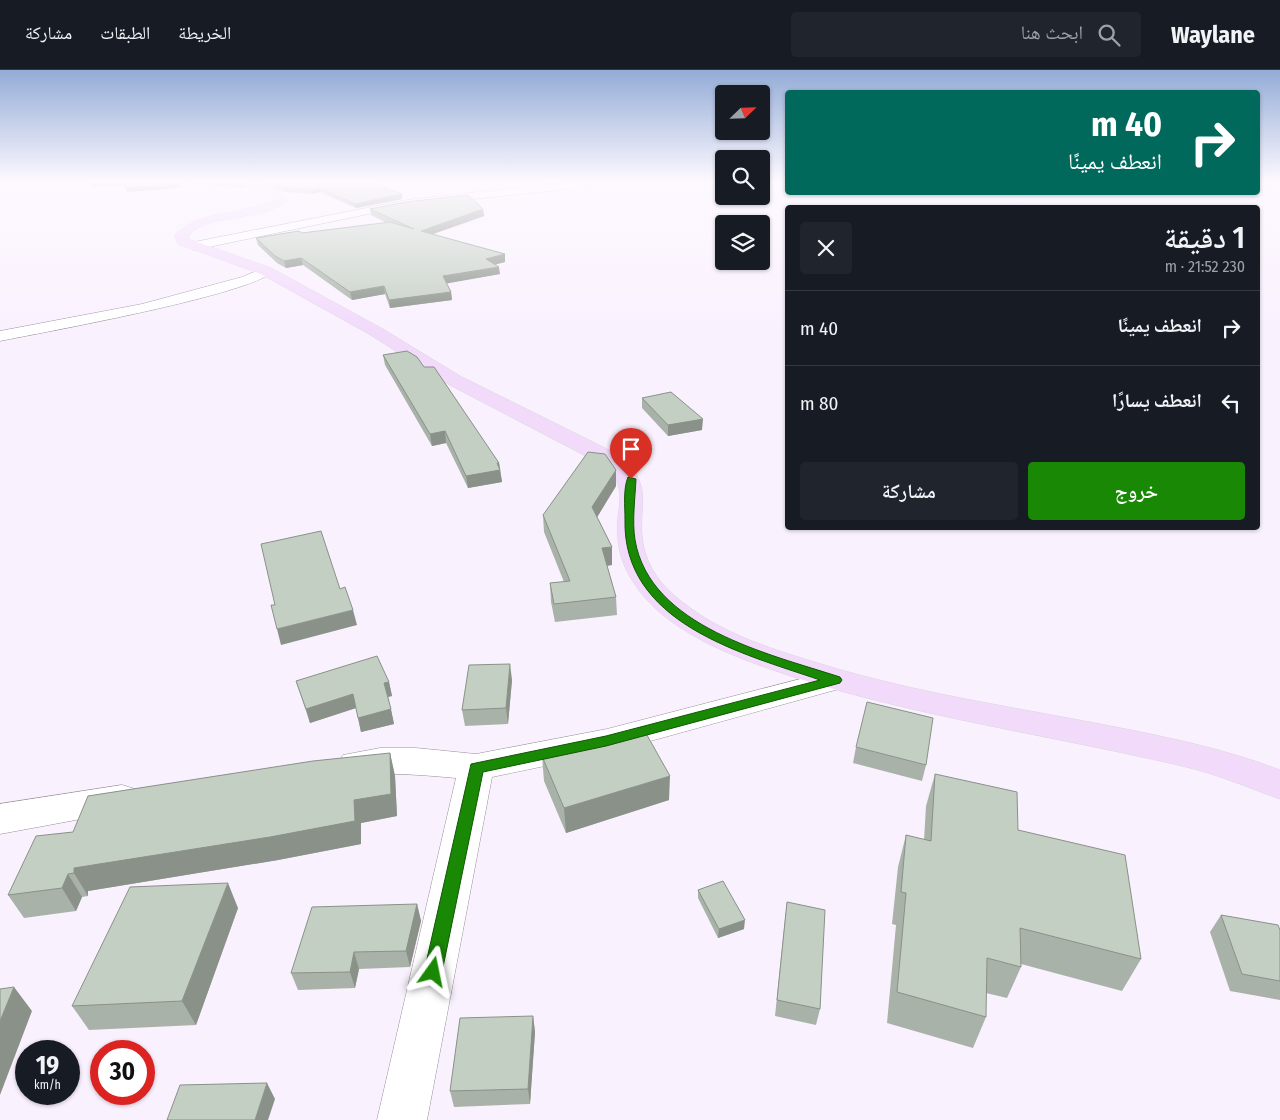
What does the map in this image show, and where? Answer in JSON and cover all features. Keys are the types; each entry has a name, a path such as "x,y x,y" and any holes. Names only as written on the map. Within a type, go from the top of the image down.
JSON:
{"main road":[{"path":"184,232 181,236 182,240 266,271 375,331 454,380 609,459 623,468 631,479 630,540 638,569 654,594 691,622 731,645 835,680 952,706 1167,749 1280,785"}],"street":[{"path":"194,246 263,232"},
{"path":"0,336 143,308 247,280 266,271"},
{"path":"323,768 380,761 416,761 476,768 606,741 835,680"},
{"path":"402,1120 476,768"},
{"path":"6,826 151,795"}],"building":[{"path":"293,232 425,232 505,254 486,259 499,267 443,276 451,292 389,300 384,286 350,292 301,258 284,261 275,256 256,238"},
{"path":"407,351 417,357 424,367 434,367 499,463 497,463 500,470 466,476 445,431 430,434 383,355"},
{"path":"671,392 703,419 668,425 642,398"},
{"path":"588,452 605,454 616,470 592,507 612,547 602,548 616,597 554,604 550,583 570,581 543,515"},
{"path":"321,531 340,589 345,587 353,610 277,629 271,605 275,605 261,544"},
{"path":"377,656 389,682 384,683 391,709 358,718 353,694 306,709 296,681"},
{"path":"510,664 506,708 462,710 469,665"},
{"path":"867,702 933,718 926,765 856,747"},
{"path":"643,728 670,776 564,808 542,756"},
{"path":"390,753 391,794 354,800 355,821 270,837 74,868 74,873 68,874 62,888 8,895 36,836 73,832 88,796 313,761"},
{"path":"935,774 1017,792 1018,830 1125,855 1141,959 1020,928 1021,967 987,958 986,1017 897,992 906,893 901,892 906,835 931,841"},
{"path":"723,881 745,920 719,929 698,890"},
{"path":"228,883 182,1001 72,1006 130,887"},
{"path":"787,902 825,910 820,1009 777,1000"},
{"path":"417,904 406,951 354,952 350,972 291,973 312,907"},
{"path":"1221,915 1278,925 1280,930 1280,981 1242,974"},
{"path":"14,987 0,1021 0,989"},
{"path":"533,1016 528,1089 450,1091 460,1018"},
{"path":"267,1083 255,1120 167,1120 180,1085"}],"route":[{"path":"433,972 476,768 606,741 835,680 731,645 691,622 654,594 638,569 630,540 631,479"}]}
